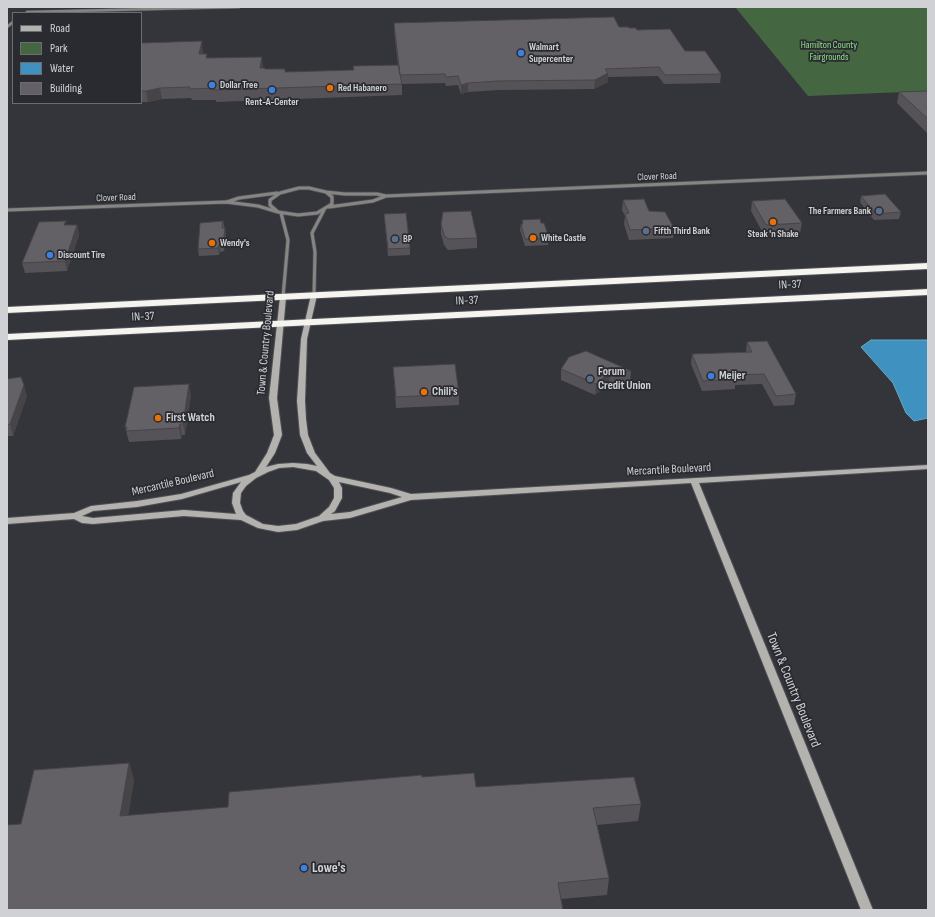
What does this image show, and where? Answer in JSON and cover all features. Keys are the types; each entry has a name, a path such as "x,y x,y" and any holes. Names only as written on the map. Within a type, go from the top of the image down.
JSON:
{"highway":[{"name":"IN-37","path":"7,310 928,266"},
{"name":"IN-37","path":"7,337 928,292"}],"street":[{"path":"62,12 239,7"},
{"name":"Clover Road","path":"226,202 234,199 280,193 299,188 318,189 326,192 345,194 377,194 386,196 928,173"},
{"path":"326,192 330,194 333,200 329,207 324,210 312,233 314,252 314,295 304,339 301,401 304,435 311,453 331,477 338,488 338,498 332,509 322,518 297,528 278,529 261,526 243,517 239,512 236,503 237,493 243,484 256,474 278,466 293,465 313,468 331,477"},
{"name":"Town & Country Boulevard","path":"256,474 272,453 278,435 274,398 288,240 280,212 270,205 270,200 280,193"},
{"name":"Clover Road","path":"329,207 373,201 386,196"},
{"name":"Clover Road","path":"7,210 226,202 258,206 280,212 303,215 324,210"},
{"name":"Mercantile Boulevard","path":"322,518 350,515 411,497 928,467"},
{"name":"Mercantile Boulevard","path":"7,520 76,516 91,509 137,504 176,497 256,474"},
{"name":"Mercantile Boulevard","path":"331,477 411,497"},
{"name":"Town & Country Boulevard","path":"694,481 867,910"},
{"name":"Mercantile Boulevard","path":"76,516 82,520 93,521 184,513 243,517"}],"green space":[{"name":"Hamilton County Fairgrounds","path":"735,7 928,7 928,91 808,96"}],"water":[{"path":"871,340 928,340 928,418 914,421 906,413 893,383 861,347"}],"building":[{"name":"Walmart Supercenter","path":"614,17 619,27 636,28 637,30 670,29 685,51 705,51 721,74 665,75 659,67 605,69 608,73 595,80 498,81 468,83 461,85 458,76 446,77 445,74 400,75 394,23"},
{"path":"202,41 199,54 207,54 206,58 262,57 260,68 285,69 285,72 354,70 353,66 398,65 402,84 214,90 215,88 190,89 190,87 160,88 142,91 142,43"},
{"path":"928,91 928,119 899,92"},
{"path":"885,194 901,212 876,214 861,196"},
{"path":"644,199 649,211 665,212 674,228 630,230 625,214 629,213 623,200"},
{"path":"785,199 802,223 766,225 752,201"},
{"path":"471,211 477,238 448,239 444,235 441,224 443,212"},
{"path":"406,213 410,248 388,249 384,214"},
{"path":"540,219 541,223 544,223 549,238 525,239 521,224 523,224 522,220"},
{"path":"66,221 64,225 77,225 65,261 22,263 39,222"},
{"path":"223,221 222,228 225,228 223,244 219,245 218,248 198,249 200,223"},
{"path":"767,341 796,394 776,396 764,374 734,375 736,379 703,381 692,354 752,352 747,342"},
{"path":"586,351 631,371 610,372 596,384 561,369 569,357"},
{"path":"455,364 459,394 396,397 393,367"},
{"path":"21,377 24,385 10,424 7,425 7,379"},
{"path":"189,384 183,424 180,424 179,428 126,431 127,427 125,427 134,387"},
{"name":"Lowe's","path":"129,763 120,816 228,807 229,792 422,775 422,777 474,773 476,787 634,777 641,804 593,808 609,878 558,883 563,910 7,910 7,825 21,824 34,770"}],"place":[{"name":"Walmart Supercenter","path":"521,53"},
{"name":"Dollar Tree","path":"212,85"},
{"name":"Red Habanero","path":"330,88"},
{"name":"Rent-A-Center","path":"272,90"},
{"name":"The Farmers Bank","path":"879,211"},
{"name":"Steak 'n Shake","path":"773,222"},
{"name":"Fifth Third Bank","path":"646,231"},
{"name":"White Castle","path":"533,238"},
{"name":"BP","path":"395,239"},
{"name":"Wendy's","path":"212,243"},
{"name":"Discount Tire","path":"50,255"},
{"name":"Meijer","path":"711,376"},
{"name":"Forum Credit Union","path":"590,379"},
{"name":"Chili's","path":"424,392"},
{"name":"First Watch","path":"158,418"},
{"name":"Lowe's","path":"304,868"}]}
